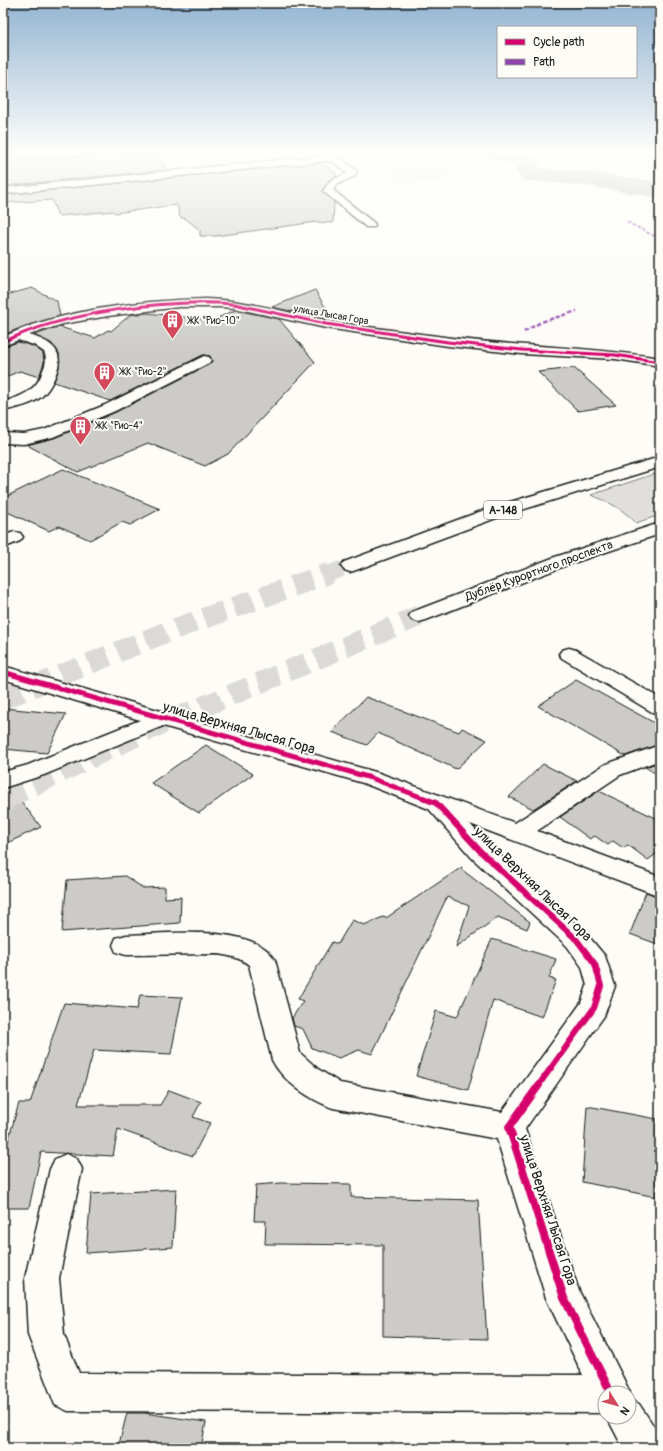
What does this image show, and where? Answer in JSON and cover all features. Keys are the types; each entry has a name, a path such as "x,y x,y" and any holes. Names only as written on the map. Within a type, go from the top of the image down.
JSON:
{"street":[{"path":"362,219 370,225"},
{"name":"улица Лысая Гора","path":"9,339 49,323 89,315 182,303 216,302 234,304 331,325 448,342 522,350 615,355 660,362"},
{"path":"3,407 36,394 41,390 45,386 54,362 53,354 40,344 9,339"},
{"path":"3,438 24,439 48,434 110,408 204,360"},
{"name":"А-148","path":"350,566 494,513 660,462"},
{"name":"Дублёр Курортного проспекта","path":"418,616 561,561 660,528"},
{"path":"569,654 660,707"},
{"name":"улица Верхняя Лысая Гора","path":"3,672 371,778 436,803 482,852 576,939 596,964 601,986 594,1008 509,1126 564,1298 607,1385"},
{"path":"3,780 36,770 162,719"},
{"path":"516,834 612,770 660,752"},
{"path":"436,803 660,887"},
{"path":"126,945 218,944 236,946 251,952 261,960 287,1060 307,1078 333,1094 509,1126"},
{"path":"66,1169 42,1278 46,1335 68,1392 597,1394"},
{"path":"631,1425 645,1448"}],"shaded area":[{"path":"660,472 660,515 636,523 615,506 591,495"}],"building":[{"path":"186,219 333,219 333,223 316,222 216,236 200,236 200,230"},
{"path":"32,288 57,301 60,316 25,326 3,335 3,296"},
{"path":"315,290 333,320 272,307"},
{"path":"235,310 279,319 315,362 228,454 205,466 148,443 78,472 27,445 54,438 116,412 210,364 212,361 210,356 203,355 110,401 54,382 59,368 59,353 51,343 34,335 62,326 63,328 95,338 108,330 111,331 130,315 147,313 213,320"},
{"path":"18,342 33,346 43,353 44,363 39,377 20,371 3,378 3,347"},
{"path":"574,368 616,405 578,411 538,372"},
{"path":"63,469 160,509 130,525 122,522 90,540 59,526 49,531 3,510 3,498"},
{"path":"576,680 660,726 660,744 625,756 538,706"},
{"path":"366,697 459,732 462,728 487,740 456,769 378,733 367,745 332,732"},
{"path":"3,708 66,714 47,753 3,749"},
{"path":"206,745 253,774 199,813 151,783"},
{"path":"660,762 660,776 645,767"},
{"path":"543,764 577,781 533,809 509,797"},
{"path":"10,787 41,827 3,845 3,789"},
{"path":"599,791 660,820 660,851 648,860 628,845 623,848 613,841 608,845 595,836 590,839 560,817"},
{"path":"462,867 461,869 530,922 527,929 498,917 456,947 469,906 447,897 372,1054 359,1050 339,1058 312,1048 303,1029 294,1026 292,1018 303,1001 298,999 332,942 338,944 352,920 364,925 383,917 386,918"},
{"path":"125,876 143,888 165,887 165,898 181,897 180,923 62,932 67,880"},
{"path":"646,892 660,897 660,945 630,934"},
{"path":"492,939 556,959 549,978 556,980 542,1017 493,1000 468,1090 416,1076 436,1011 457,1017"},
{"path":"140,995 182,997 171,1054 94,1050 78,1105 160,1105 169,1090 201,1102 193,1117 210,1123 193,1156 118,1129 113,1156 41,1152 29,1208 3,1208 3,1158 19,1103 30,1103 64,1003 137,1009"},
{"path":"587,1106 657,1119 656,1197 582,1182"},
{"path":"281,1183 351,1184 351,1197 478,1200 487,1339 383,1336 383,1245 265,1244 266,1221 254,1221 256,1185"},
{"path":"176,1189 173,1247 86,1253 91,1194"},
{"path":"127,1413 144,1413 206,1422 201,1448 118,1448"}],"tunnel":[{"path":"327,574 350,566"},
{"path":"3,699 169,631 330,573"},
{"path":"5,799 157,726 419,616"}],"marked path":[{"path":"627,222 660,239"},
{"path":"524,332 541,322 577,311"}],"cycle path":[{"path":"3,342 32,329 77,317 165,305 220,303 234,304 326,324 448,342 522,350 615,355 660,362"},
{"path":"3,672 371,778 436,803 481,852 576,939 595,964 601,986 594,1008 509,1127 564,1298 607,1385"}],"place":[{"name":"ЖК \"Рио-10\"","path":"173,340"},
{"name":"ЖК \"Рио-2\"","path":"104,392"},
{"name":"ЖК \"Рио-4\"","path":"80,446"}]}
